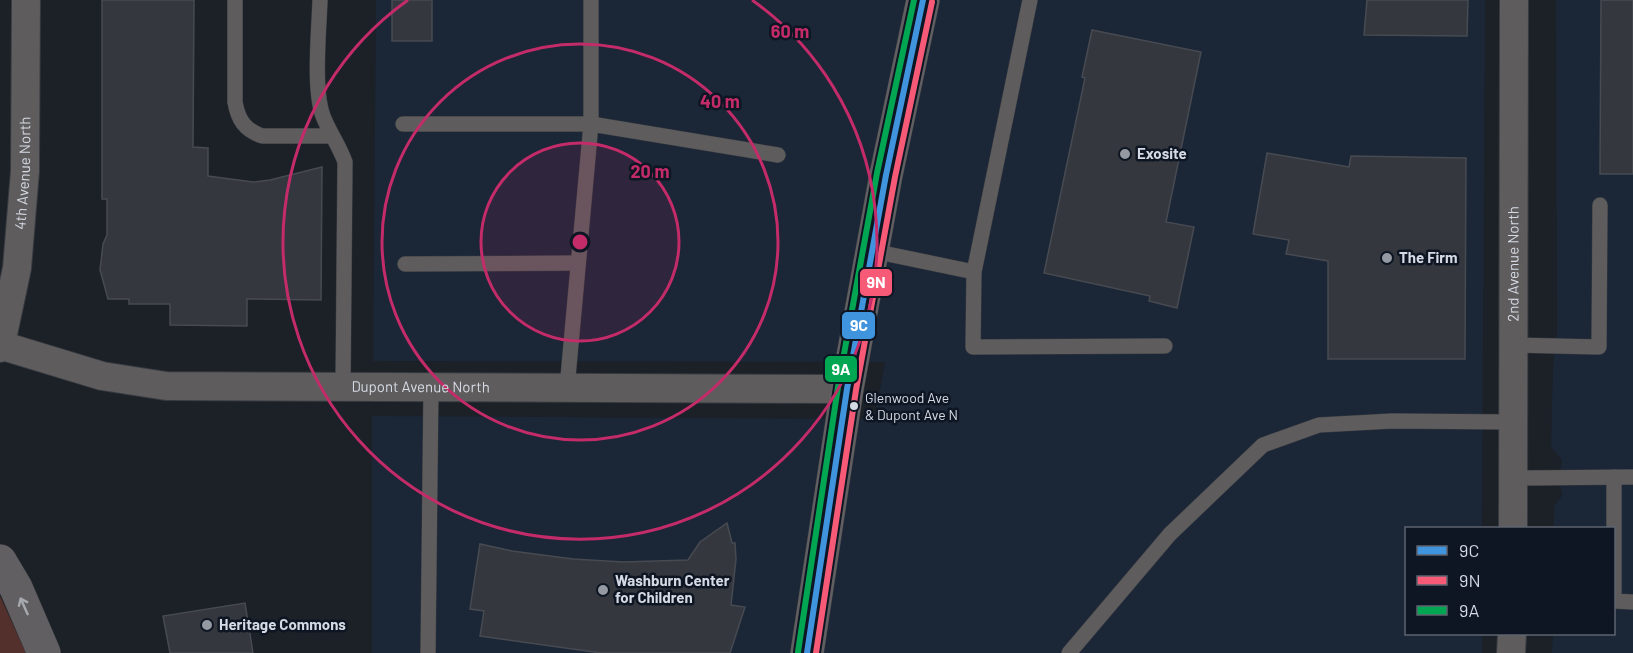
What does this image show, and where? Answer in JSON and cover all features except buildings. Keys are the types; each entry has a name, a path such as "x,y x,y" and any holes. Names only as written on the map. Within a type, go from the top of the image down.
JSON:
{"street":[{"name":"4th Avenue North","path":"0,346 17,268 25,171 26,0"},
{"path":"807,653 847,389 923,0"},
{"name":"2nd Avenue North","path":"1513,527 1514,0"},
{"name":"Dupont Avenue North","path":"0,346 102,376 166,386 847,389"},
{"path":"0,561 16,588 44,653"},
{"path":"1511,653 1512,635"}],"lane":[{"path":"235,0 235,102 237,114 244,126 262,136 332,136"},
{"path":"320,0 318,96 322,114 345,162 343,388"},
{"path":"567,388 591,124 591,0"},
{"path":"1030,0 974,272 973,347 1165,346"},
{"path":"403,124 591,124 778,155"},
{"path":"1513,345 1599,347 1600,205"},
{"path":"873,251 974,272"},
{"path":"405,264 578,263"},
{"path":"428,653 431,388"},
{"path":"1069,653 1170,534 1263,445 1319,425 1392,421 1513,422"},
{"path":"1614,477 1614,527"},
{"path":"1513,478 1633,477"},
{"path":"1615,601 1633,602"}],"shaded area":[{"path":"376,0 1485,0 1482,527 1405,527 1405,635 1482,635 1482,653 372,653 372,416 875,419 885,362 373,361"},
{"path":"1556,0 1633,0 1633,653 1552,653 1553,635 1615,635 1615,527 1554,527 1554,506 1562,496 1559,478 1562,460 1551,447 1553,366 1557,331"},
{"path":"0,596 26,653 0,653"}],"transit line":[{"name":"9A","path":"798,652 838,387 877,173 914,0"},
{"name":"9C","path":"807,653 847,389 886,175 923,0"},
{"name":"9N","path":"816,653 856,390 895,177 932,2"}],"place":[{"name":"Exosite","path":"1125,154"},
{"name":"The Firm","path":"1387,258"},
{"name":"Glenwood Ave & Dupont Ave N","path":"854,406"},
{"name":"Washburn Center for Children","path":"603,590"},
{"name":"Heritage Commons","path":"207,625"}]}
